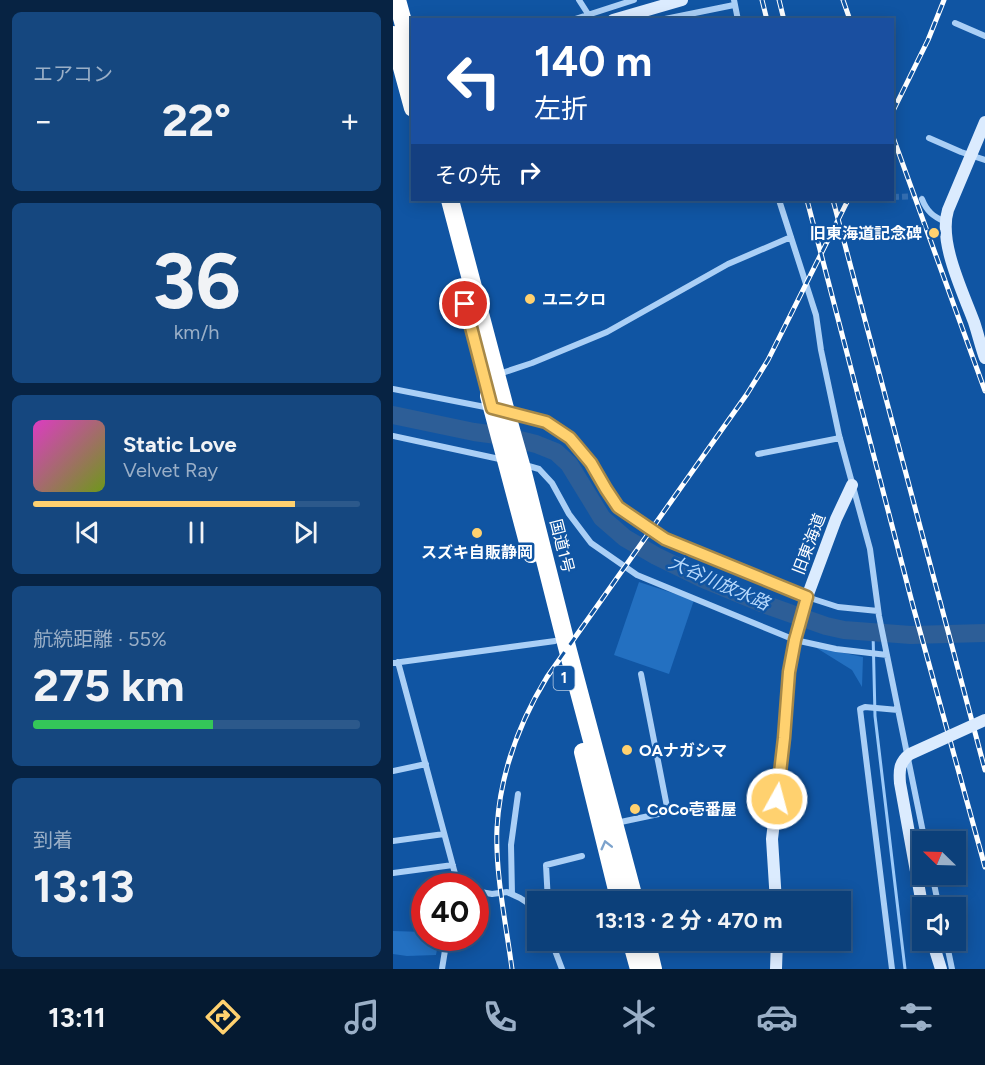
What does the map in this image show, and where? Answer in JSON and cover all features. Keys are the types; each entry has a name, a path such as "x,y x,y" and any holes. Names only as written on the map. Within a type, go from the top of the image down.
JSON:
{"highway":[{"path":"397,0 411,51"},
{"path":"393,35 411,102"},
{"name":"国道1号","path":"437,201 567,647 614,823 620,891"},
{"name":"国道1号","path":"450,201 496,375 500,414"},
{"name":"国道1号","path":"513,460 555,641 618,891"},
{"path":"634,951 639,969"},
{"path":"649,951 653,969"}],"street":[{"path":"579,0 588,14"},
{"path":"612,13 634,0"},
{"path":"577,18 588,14 612,13 682,0"},
{"path":"668,18 734,2 738,18"},
{"path":"955,23 985,36"},
{"path":"985,122 945,222 950,256 981,330 985,358"},
{"path":"929,138 985,160"},
{"path":"922,199 927,211 945,222"},
{"path":"779,201 816,315 840,438 870,549 878,613 923,831"},
{"path":"496,375 532,363 607,332 728,264 791,237"},
{"path":"393,389 500,414 546,422 570,438 591,463 618,507 665,539 807,597 838,607 878,613"},
{"path":"393,436 513,460 539,468 552,483 569,514 591,543 637,575 795,640 836,649 886,653"},
{"path":"758,454 840,438"},
{"name":"旧東海道","path":"776,891 772,839 789,672 795,640 807,597 835,519 852,485"},
{"path":"455,873 396,662 555,641"},
{"path":"614,823 668,812 641,674"},
{"path":"892,969 859,709 865,707 898,710"},
{"path":"921,897 900,783 900,765 910,754 985,720"},
{"path":"393,771 426,764"},
{"path":"512,894 511,845 517,794"},
{"path":"393,841 444,834"},
{"path":"547,891 546,865 582,856"},
{"path":"393,873 453,865"},
{"path":"489,893 507,892 527,903"},
{"path":"442,969 445,951"},
{"path":"555,951 562,969"},
{"path":"776,969 777,951"},
{"path":"935,951 941,969"},
{"path":"948,951 952,969"}],"shaded area":[{"path":"639,582 694,600 669,674 614,655"},
{"path":"815,647 863,657 862,687 852,670"},
{"path":"393,931 411,932 411,951 437,951 436,955 393,954"}],"waterway":[{"name":"大谷川放水路","path":"393,415 504,436 556,452 569,464 602,518 625,538 703,579 761,603 844,630 911,635 985,633"},
{"path":"873,632 875,716 905,969"}],"tunnel":[{"path":"894,197 918,196 922,199"}],"railway":[{"path":"762,0 766,18"},
{"path":"779,0 784,18"},
{"path":"843,0 849,18"},
{"path":"894,109 928,40 944,0"},
{"path":"894,140 985,391"},
{"path":"807,201 913,606 985,867"},
{"path":"833,201 985,770"},
{"path":"512,969 499,880 497,828 507,769 528,712 547,677 747,394 768,360 848,201"}],"place":[{"name":"旧東海道記念碑","path":"934,233"},
{"name":"ユニクロ","path":"530,299"},
{"name":"スズキ自販静岡","path":"477,533"},
{"name":"OAナガシマ","path":"627,750"},
{"name":"CoCo壱番屋","path":"635,809"}],"route":[{"path":"465,304 492,408 546,422 570,438 591,463 618,507 665,539 807,597 789,672 777,799"}]}
